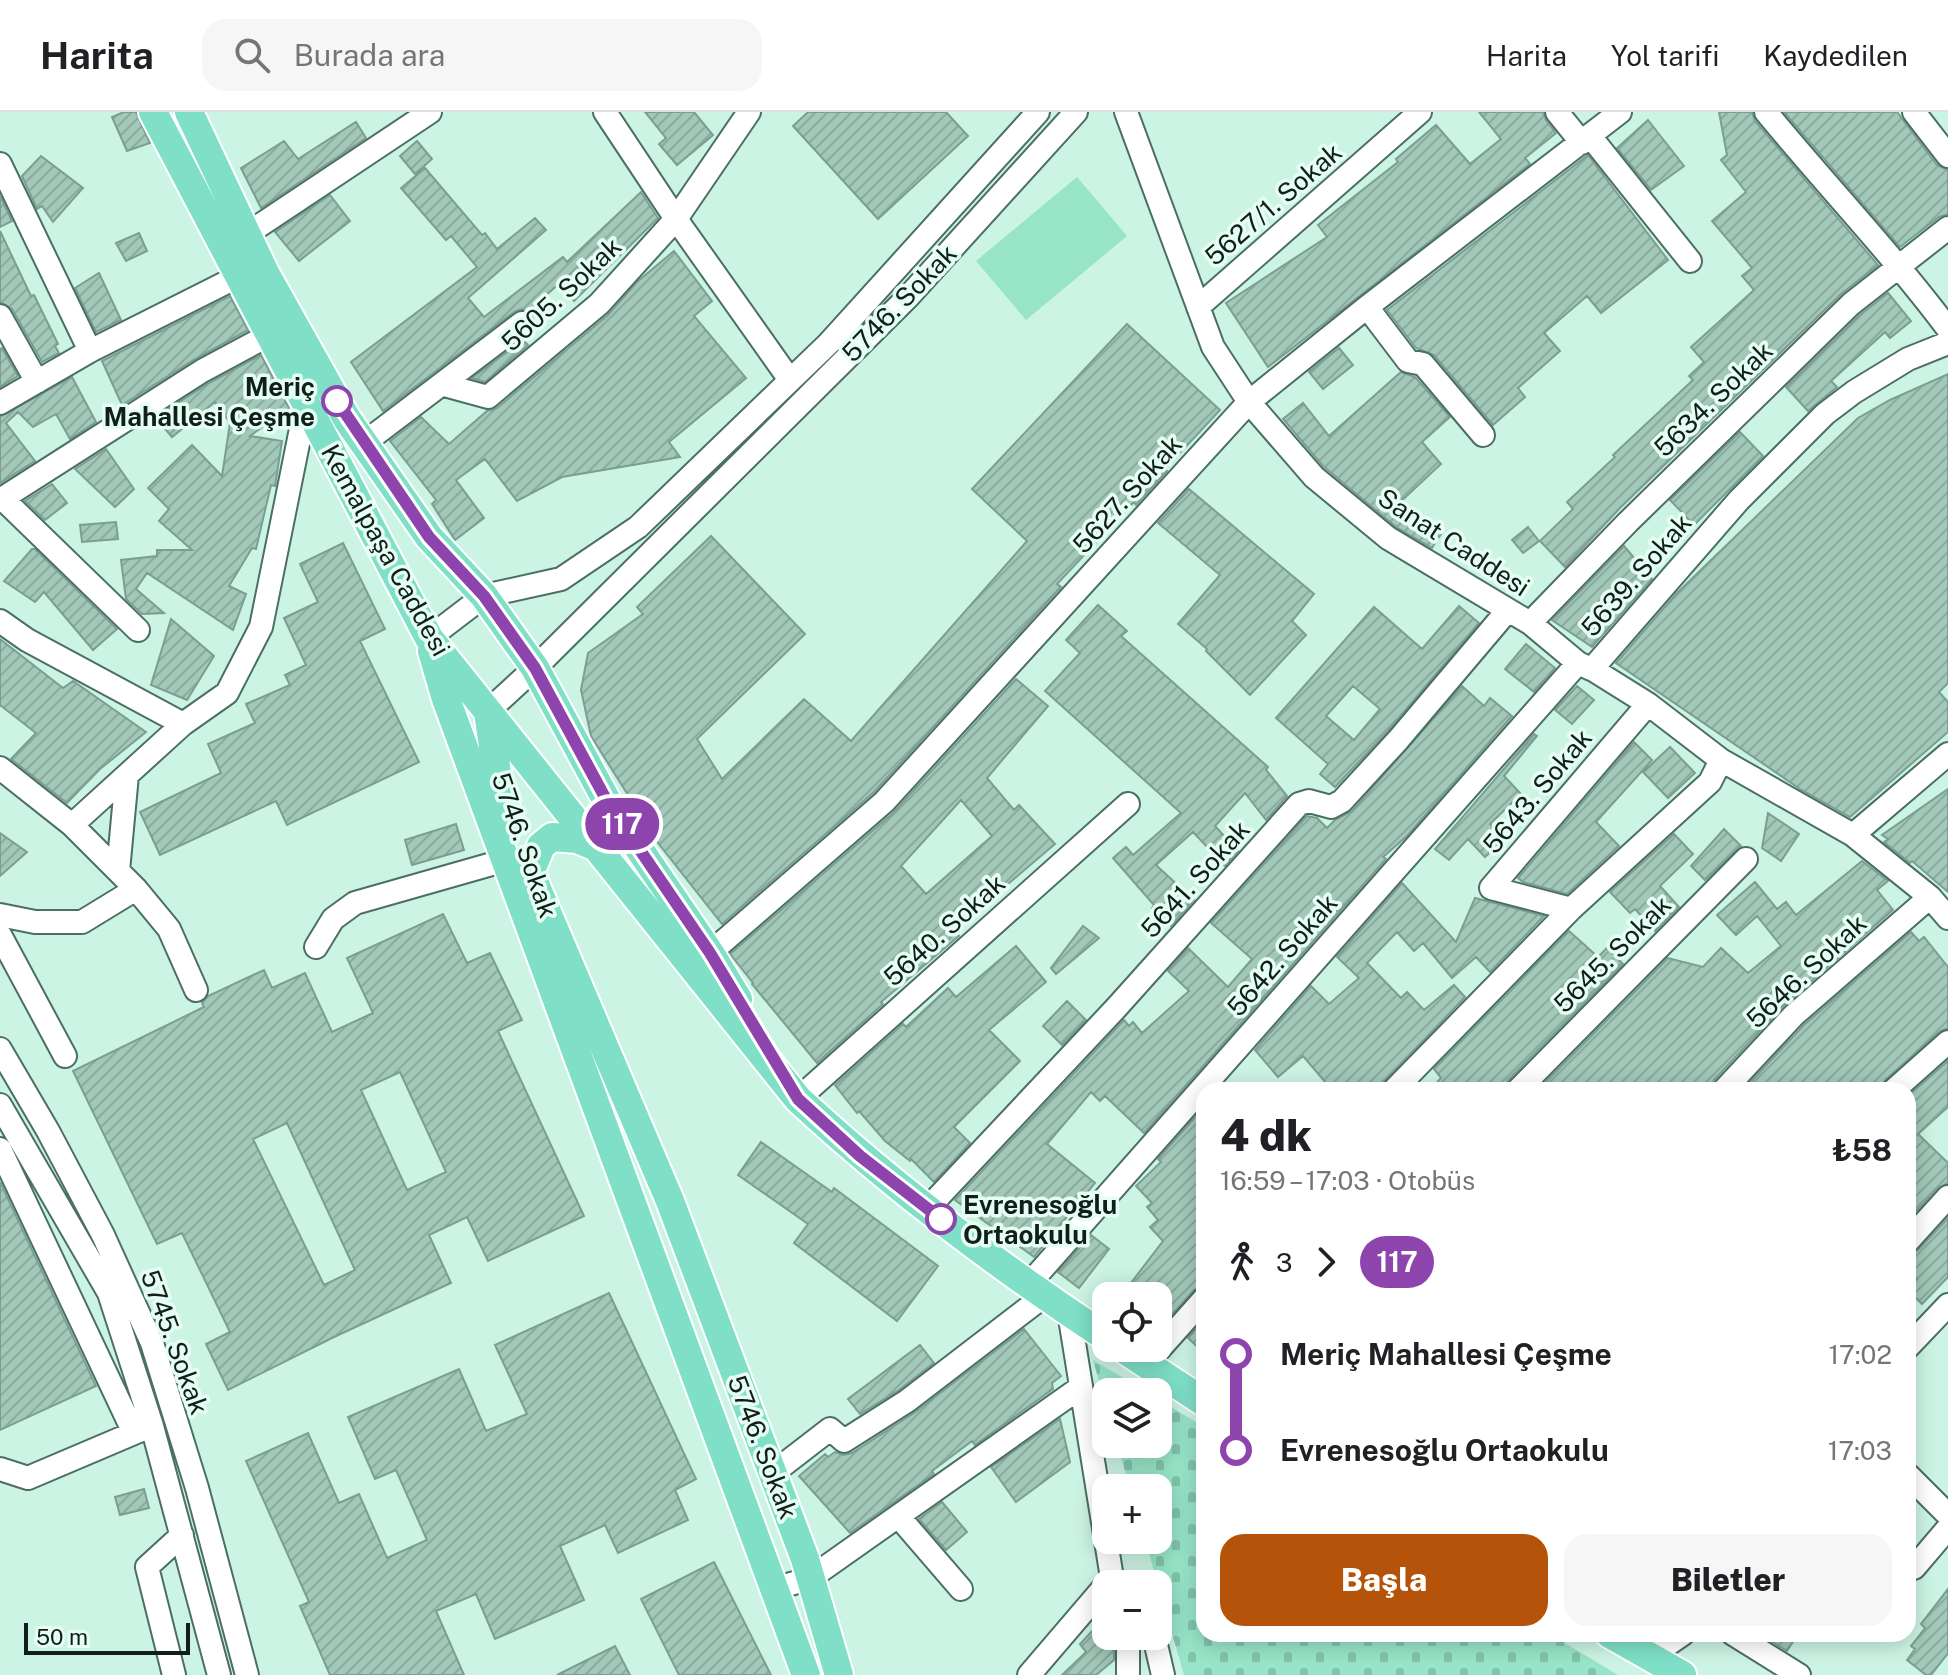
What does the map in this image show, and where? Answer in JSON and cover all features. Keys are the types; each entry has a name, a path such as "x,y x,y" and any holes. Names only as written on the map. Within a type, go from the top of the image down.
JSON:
{"main road":[{"name":"Kemalpaşa Caddesi","path":"153,112 429,638 798,1099 860,1156 927,1209 1092,1328"},
{"name":"Kemalpaşa Caddesi","path":"189,112 265,273 347,419 429,537 484,596 535,668 608,803 710,953 798,1099"},
{"name":"5746. Sokak","path":"429,638 446,699 518,867 670,1201 805,1559 839,1675"},
{"name":"5746. Sokak","path":"487,712 500,793 518,867 772,1589 806,1675"},
{"path":"518,867 552,837 577,839 599,848"},
{"path":"1143,1362 1196,1397"},
{"path":"1635,1643 1682,1675"}],"street":[{"path":"247,234 430,112"},
{"path":"605,112 790,380"},
{"path":"676,219 749,112"},
{"path":"429,638 484,596 561,579 638,527 861,308 1038,112"},
{"name":"5746. Sokak","path":"487,712 908,297 1076,112"},
{"name":"Sanat Caddesi","path":"1126,112 1213,347 1249,402 1314,477 1388,538 1530,623 1585,666"},
{"name":"5627/1. Sokak","path":"1198,307 1420,112"},
{"path":"1557,112 1586,139 1690,261"},
{"name":"5627. Sokak","path":"710,953 884,802 1249,402 1620,112"},
{"path":"1766,112 1823,182 1901,266 1948,329"},
{"path":"1914,112 1948,156"},
{"path":"0,164 90,351"},
{"name":"5605. Sokak","path":"444,385 488,397 599,304 676,219"},
{"name":"5634. Sokak","path":"1530,623 1840,314 1948,228"},
{"path":"0,403 90,351 239,276"},
{"path":"1367,307 1408,361 1423,364 1483,435"},
{"path":"0,316 37,382"},
{"path":"364,443 522,323"},
{"path":"138,630 1,499 202,371 269,335"},
{"name":"5639. Sokak","path":"1853,835 1721,760 1648,704 1585,666 1739,500 1825,414 1908,359 1948,343"},
{"path":"72,825 183,724 227,693 261,627 306,404"},
{"name":"5641. Sokak","path":"927,1209 1116,1008 1299,804 1309,801 1331,807 1342,801 1508,610"},
{"path":"0,621 27,640 183,724"},
{"name":"5642. Sokak","path":"1219,1082 1585,666"},
{"name":"5643. Sokak","path":"1571,909 1491,888 1648,704"},
{"path":"1948,754 1853,835 1930,897 1948,918"},
{"path":"1402,1082 1571,909 1710,782 1721,760"},
{"path":"0,768 72,825 136,889 169,929 196,990"},
{"path":"118,871 127,775"},
{"name":"5640. Sokak","path":"798,1099 1128,804"},
{"name":"5645. Sokak","path":"1526,1082 1746,859"},
{"path":"316,947 333,919 355,903 518,867"},
{"path":"0,915 35,922 82,922 136,889"},
{"name":"5646. Sokak","path":"1731,1082 1794,1015 1930,897"},
{"path":"0,935 65,1056"},
{"path":"1903,1082 1948,1042"},
{"name":"5745. Sokak","path":"0,1049 96,1222 152,1343 197,1488 247,1675"},
{"name":"5745. Sokak","path":"0,1105 109,1293 143,1430 182,1535 219,1675"},
{"name":"5642. Sokak","path":"773,1473 830,1429 844,1441 907,1401 1036,1290 1196,1108"},
{"path":"0,1149 143,1430 28,1478 0,1469"},
{"path":"1916,1232 1948,1197"},
{"path":"1916,1339 1948,1305"},
{"path":"1146,1364 1196,1308"},
{"path":"1069,1312 1109,1570"},
{"path":"772,1589 809,1579 1081,1387"},
{"path":"1916,1483 1948,1515"},
{"path":"899,1517 961,1589"},
{"path":"1916,1566 1948,1528"},
{"path":"174,1675 147,1567 182,1535"},
{"path":"1029,1675 1092,1604"},
{"path":"1746,1642 1799,1675"},
{"path":"1128,1650 1128,1675"},
{"path":"1157,1650 1163,1675"}],"green space":[{"path":"1077,177 1127,236 1026,320 976,261"},
{"path":"1094,1362 1123,1378 1098,1378"},
{"path":"1172,1408 1196,1422 1196,1642 1563,1642 1618,1675 1184,1675 1172,1633 1172,1570 1154,1570 1149,1554 1172,1554 1172,1474 1126,1474 1121,1458 1172,1458"}],"building":[{"path":"124,112 136,112 150,143 127,151 112,117"},
{"path":"645,112 694,112 713,135 677,165 659,144 666,138"},
{"path":"808,112 946,112 968,136 878,219 793,126"},
{"path":"1479,112 1543,112 1556,133 1525,158 1530,164 1268,367 1226,303 1327,237 1318,225 1398,162 1396,159 1436,125 1470,164 1501,139"},
{"path":"1719,112 1752,112 1755,121 1878,265 1841,294 1620,508 1565,567 1540,541 1573,509 1567,502 1693,380 1689,376 1704,362 1691,347 1754,290 1742,276 1752,268 1712,221 1746,192 1721,160 1727,155"},
{"path":"1784,112 1897,112 1937,165 1948,170 1948,214 1939,217 1900,247"},
{"path":"1648,120 1684,166 1651,190 1617,148"},
{"path":"356,122 366,138 261,208 241,168 284,141 298,159"},
{"path":"417,141 432,159 415,174 400,156"},
{"path":"1588,155 1668,260 1601,313 1587,296 1544,333 1560,351 1518,388 1525,397 1493,425 1434,355 1416,348 1387,310"},
{"path":"41,156 83,188 53,222 42,206 37,209 22,176"},
{"path":"425,168 497,249 535,218 546,230 468,298 484,317 563,257 567,262 641,192 658,218 574,301 560,283 528,311 521,309 514,312 383,411 351,362 477,267 451,236 446,240 401,188"},
{"path":"330,195 350,221 299,261 275,232"},
{"path":"0,196 12,221 0,227"},
{"path":"0,231 58,344 55,346 59,353 42,362 12,309 0,302"},
{"path":"139,233 147,251 126,261 116,243"},
{"path":"674,251 712,301 694,316 746,378 669,442 680,457 562,477 517,501 485,459 456,480 484,518 455,540 432,504 436,500 390,441 421,417 449,444 608,315 637,282"},
{"path":"99,273 121,320 96,332 75,288"},
{"path":"1888,293 1911,321 1890,338 1885,332 1831,381 1837,387 1808,411 1786,387 1860,315"},
{"path":"230,296 248,330 122,405 102,361"},
{"path":"1127,324 1220,410 1136,505 1134,502 1057,584 1061,587 874,792 722,924 658,843 591,736 581,690 588,653 643,614 637,607 711,536 805,634 697,739 722,779 804,699 851,741 1027,541 972,489"},
{"path":"523,340 528,345 485,382 472,378"},
{"path":"1339,348 1353,365 1323,389 1309,372"},
{"path":"0,349 18,376 0,387"},
{"path":"261,355 289,408 250,436 282,441 275,486 271,485 256,549 252,548 229,586 246,594 233,630 147,573 136,589 164,613 142,614 126,599 121,560 157,556 157,550 192,550 159,521 169,509 148,488 192,445 222,476 230,423 215,402 172,437 160,423 156,427 151,420"},
{"path":"1401,372 1415,377 1450,417 1422,442 1441,464 1396,506 1441,534 1432,548 1396,527 1323,466 1283,419 1303,403 1329,436"},
{"path":"1948,374 1948,683 1939,692 1948,702 1948,732 1850,817 1800,789 1616,663 1677,593 1858,418"},
{"path":"72,377 96,422 70,439 56,414 33,427 18,412 6,423 35,461 0,483 0,417"},
{"path":"1740,432 1763,456 1694,525 1670,500"},
{"path":"106,449 134,489 115,507 75,469"},
{"path":"52,484 67,503 45,520 25,501"},
{"path":"1189,489 1314,594 1292,621 1306,635 1250,695 1207,649 1178,624 1220,575 1158,523"},
{"path":"116,522 118,539 82,542 80,525"},
{"path":"1528,527 1539,541 1523,553 1512,540"},
{"path":"343,543 385,629 360,641 419,762 287,825 276,801 160,855 140,812 221,773 208,744 255,723 246,704 290,685 285,675 306,665 284,618 318,602 300,564"},
{"path":"1624,546 1652,579 1592,647 1552,620"},
{"path":"32,549 117,629 93,650 44,592 35,602 4,581"},
{"path":"1098,605 1127,631 1121,636 1268,767 1266,770 1287,796 1266,820 1245,793 1215,826 1238,851 1225,866 1193,832 1156,865 1194,900 1171,926 1152,908 1154,905 1113,858 1126,847 1133,855 1181,813 1045,691 1080,653 1066,640"},
{"path":"1459,606 1479,623 1388,731 1335,787 1320,774 1328,764 1276,718 1374,607 1422,649","holes":["1353,686 1380,709 1354,740 1326,716"]},
{"path":"171,619 214,656 187,700 151,685"},
{"path":"0,639 63,688 73,681 146,732 100,769 67,803 11,759 36,733 0,705"},
{"path":"1526,644 1555,668 1534,692 1505,669"},
{"path":"1016,679 1048,706 987,778 1014,810 1019,805 1055,844 954,930 959,936 881,1002 883,1004 817,1063 730,954 893,813","holes":["961,800 992,836 926,894 901,866"]},
{"path":"1462,686 1484,706 1490,698 1512,716 1407,836 1383,857 1386,859 1144,1133 1105,1096 1100,1101 1091,1092 1047,1144 1095,1183 1034,1257 955,1200 1124,1020 1129,1026 1133,1022 1142,1033 1189,991 1168,971 1188,948 1228,987 1252,959 1211,923 1307,816 1317,818 1327,828 1352,811"},
{"path":"1577,686 1594,700 1572,724 1555,710"},
{"path":"1534,734 1537,736 1504,776 1521,794 1490,824 1504,839 1485,857 1468,839 1449,860 1435,849"},
{"path":"1634,742 1652,760 1596,822 1619,846 1567,894 1518,878"},
{"path":"1670,747 1695,773 1668,798 1643,772"},
{"path":"1948,789 1948,892 1884,842 1888,839 1882,835"},
{"path":"1768,813 1799,834 1781,861 1762,848"},
{"path":"456,824 464,850 412,865 405,840"},
{"path":"1724,829 1741,846 1705,880 1691,866"},
{"path":"0,833 27,852 0,876"},
{"path":"1674,834 1693,854 1660,886 1679,907 1655,931 1635,909 1630,913 1610,892"},
{"path":"1862,861 1888,881 1877,890 1893,910 1784,1005 1713,1082 1546,1082 1668,958 1703,967 1721,948 1748,973 1781,946 1757,916 1736,935 1717,915 1755,882 1777,909 1786,902 1796,915"},
{"path":"1402,883 1456,942 1475,898 1544,916 1490,972 1476,957 1452,978 1423,943 1414,951 1397,932 1367,963 1401,998 1407,992 1424,1010 1454,985 1465,997 1384,1082 1325,1082 1303,1056 1278,1077 1255,1050 1311,986 1329,1004 1359,978 1337,957"},
{"path":"443,914 467,963 490,953 522,1020 498,1031 584,1216 488,1261 467,1217 429,1235 451,1283 228,1390 206,1344 230,1332 182,1233 157,1244 73,1071 204,1007 202,1003 208,996 264,970 272,988 305,973 332,1032 373,1013 347,958","holes":["400,1072 446,1172 407,1190 361,1090","287,1123 355,1270 324,1285 253,1139"]},
{"path":"1083,926 1099,938 1056,974 1051,968"},
{"path":"1569,931 1598,957 1607,948 1623,964 1507,1082 1437,1082 1441,1078 1434,1069"},
{"path":"1911,932 1919,941 1924,937 1948,967 1948,1028 1939,1032 1884,1082 1751,1082 1804,1025"},
{"path":"1016,946 1046,982 989,1030 1020,1061 954,1127 970,1143 934,1182 911,1159 885,1141 835,1085 948,988 956,997"},
{"path":"1067,1001 1086,1020 1062,1045 1043,1026"},
{"path":"1948,1061 1948,1107 1918,1134 1948,1163 1948,1183 1938,1188 1916,1211 1916,1089"},
{"path":"1196,1116 1196,1289 1172,1314 1172,1282 1132,1282 1163,1241 1150,1227 1158,1220 1147,1207 1152,1203 1136,1186 1161,1162 1158,1159"},
{"path":"761,1142 832,1192 834,1188 938,1266 897,1321 794,1243 808,1224 738,1175"},
{"path":"0,1182 96,1386 0,1430"},
{"path":"1948,1218 1948,1277 1922,1304 1916,1298 1918,1250"},
{"path":"1091,1235 1109,1249 1079,1288 1058,1272"},
{"path":"609,1293 696,1479 675,1490 688,1520 618,1553 605,1525 560,1546 584,1600 495,1639 476,1594 436,1611 464,1675 330,1675 300,1606 309,1602 246,1461 308,1433 339,1503 359,1494 387,1558 427,1540 396,1470 375,1479 348,1417 459,1369 486,1431 527,1414 495,1345"},
{"path":"1024,1329 1061,1376 1052,1383 1053,1389 975,1445 972,1441 932,1471 934,1474 850,1533 799,1476 825,1454 828,1457 835,1452 844,1455 852,1453 914,1413"},
{"path":"1196,1329 1196,1346 1188,1338"},
{"path":"920,1345 934,1363 860,1414 848,1399"},
{"path":"1060,1419 1070,1462 1016,1502 991,1467"},
{"path":"144,1489 149,1508 120,1515 115,1497"},
{"path":"942,1502 967,1532 946,1550 919,1519"},
{"path":"714,1562 771,1675 679,1675 641,1599"},
{"path":"1948,1589 1948,1653 1931,1675 1926,1675 1907,1660 1915,1649 1911,1646 1925,1628 1921,1624"},
{"path":"1092,1631 1092,1650 1114,1650 1114,1660 1096,1675 1062,1675 1086,1652 1080,1644"},
{"path":"1773,1642 1793,1642 1787,1651"},
{"path":"615,1646 630,1675 557,1675"}],"bus line":[{"name":"117","path":"337,401 429,537 484,596 535,668 608,803 710,953 798,1099 860,1156 941,1219"}],"place":[{"name":"Meriç Mahallesi Çeşme","path":"337,401"},
{"name":"Evrenesoğlu Ortaokulu","path":"941,1219"}]}
